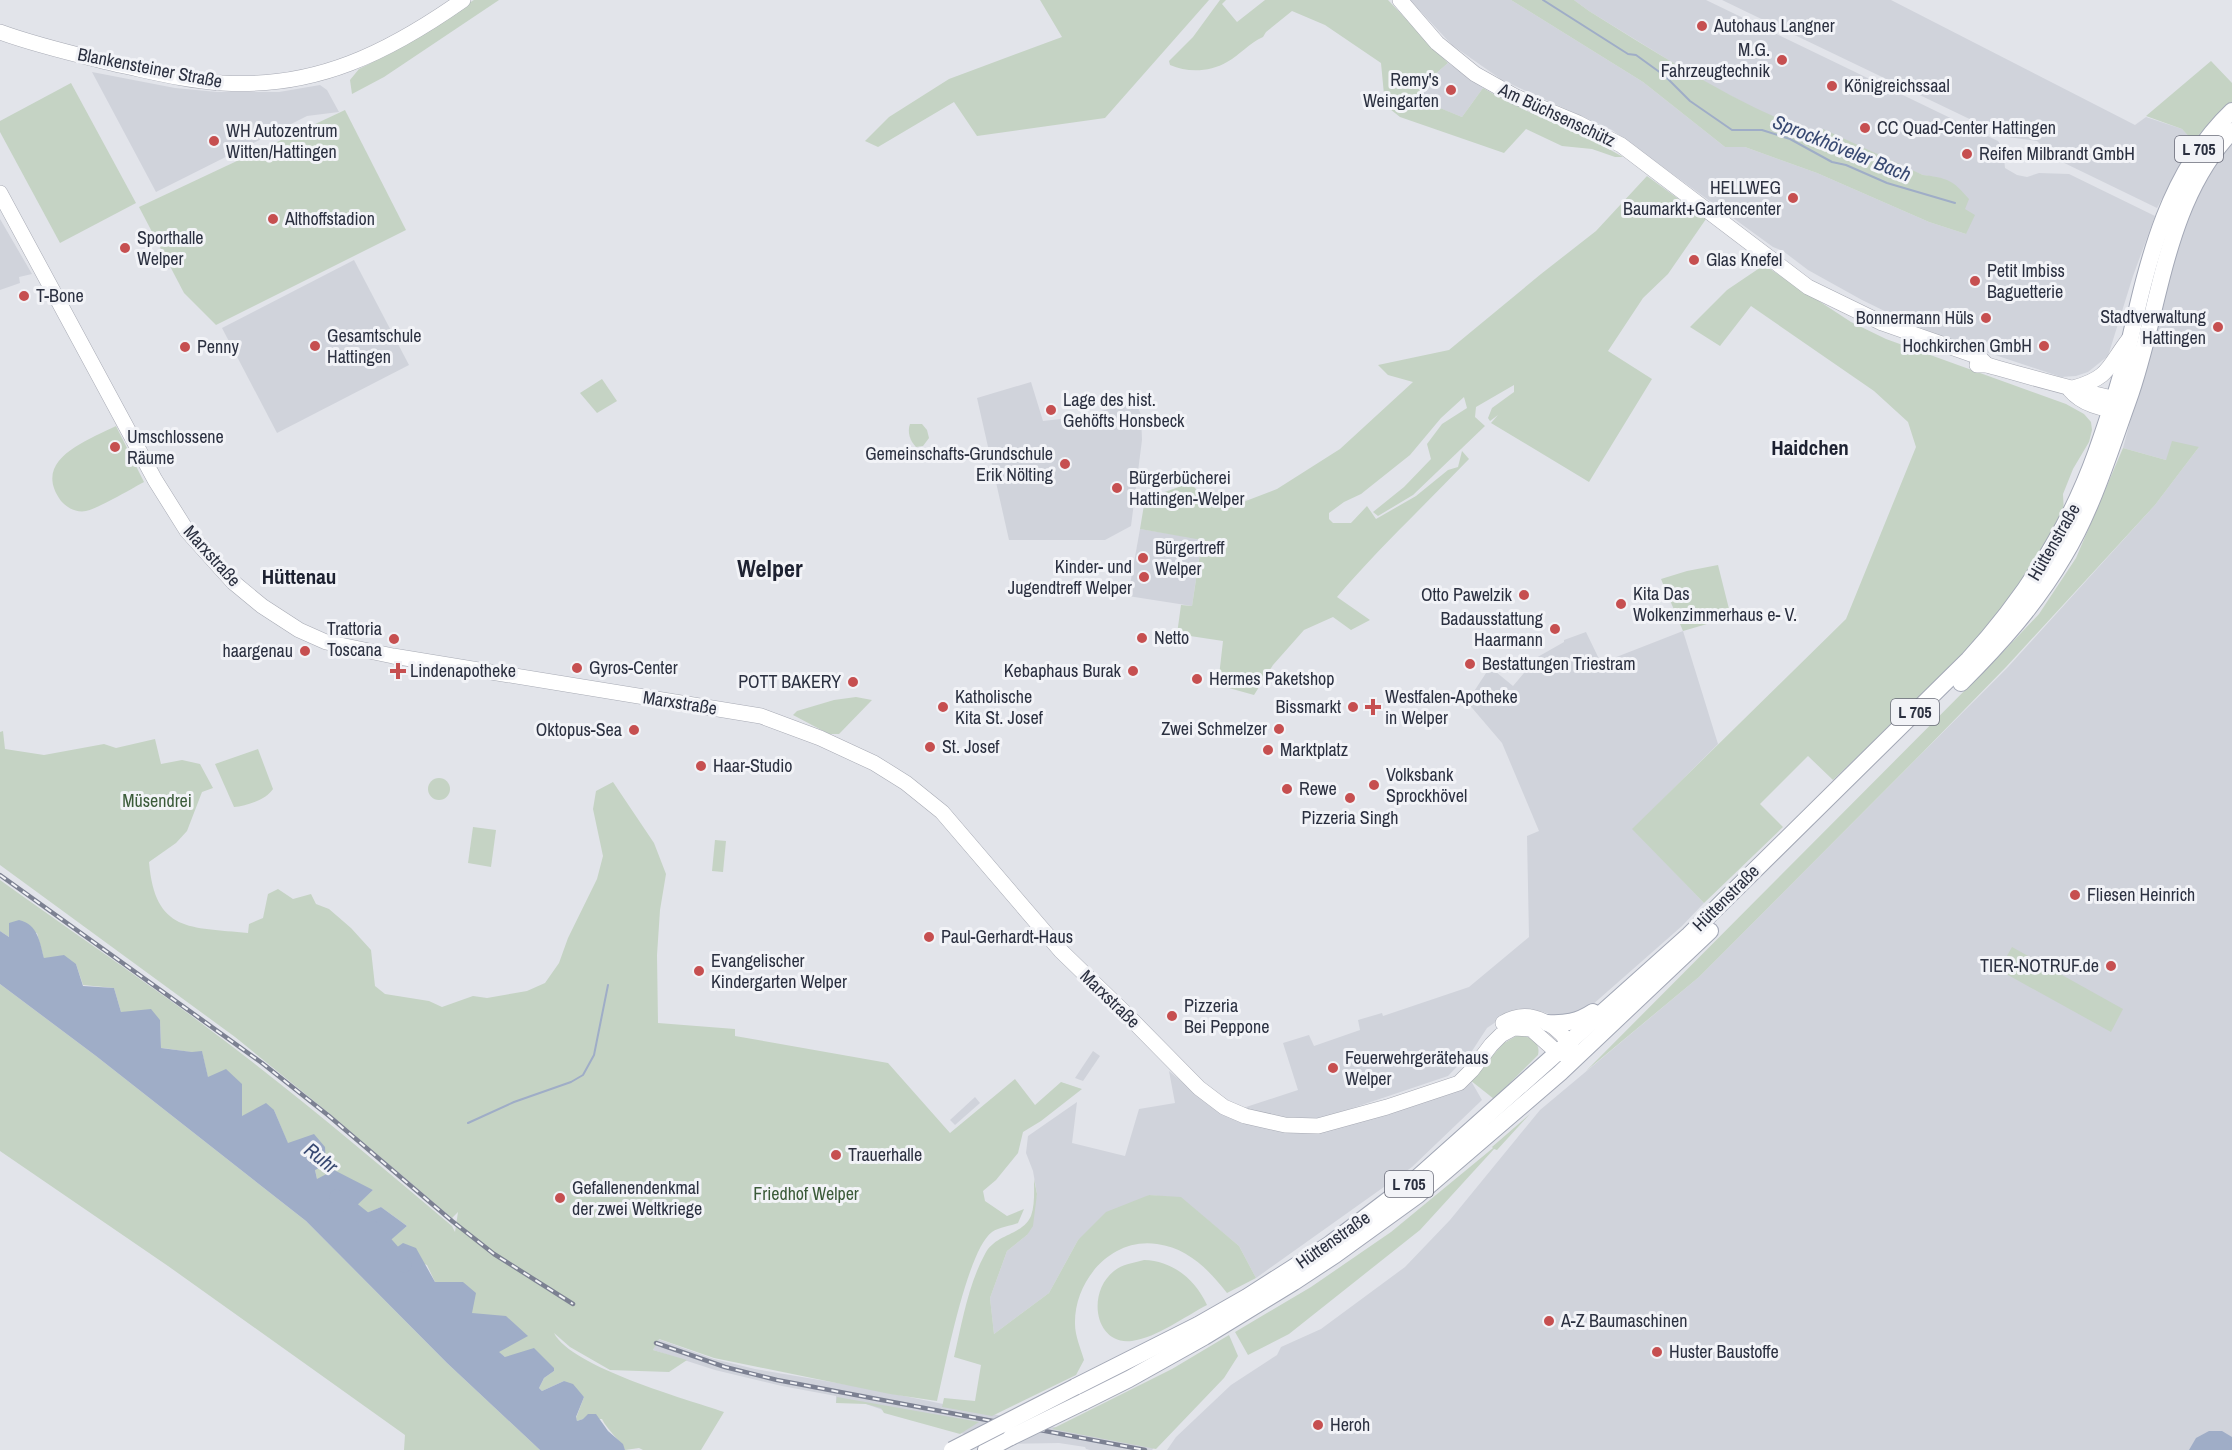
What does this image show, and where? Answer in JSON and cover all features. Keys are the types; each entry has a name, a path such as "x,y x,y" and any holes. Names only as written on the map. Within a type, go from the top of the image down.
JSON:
{"main road":[{"name":"Hüttenstraße","path":"2181,196 2182,175 2206,138 2232,111"},
{"name":"Hüttenstraße","path":"986,1450 1079,1395 1250,1303 1374,1212 1688,952 2003,640 2027,612 2066,554 2098,485 2159,257 2164,215 2232,131"},
{"name":"Hüttenstraße","path":"1568,1051 1630,985 1689,935 1952,676 1994,632 2024,592 2057,542 2119,405 2130,339 2159,257"},
{"name":"L 705","path":"1547,1023 1583,1019 1630,985"},
{"name":"Hüttenstraße","path":"952,1450 1079,1395"}],"street":[{"name":"Blankensteiner Straße","path":"0,32 144,70 222,83 273,83 326,73 371,56 464,0"},
{"name":"Am Büchsenschütz","path":"1400,0 1437,43 1474,74 1516,97 1578,123 1621,145 1808,287 1882,322 1979,357 1987,365 2069,389 2077,398 2119,405"},
{"name":"Marxstraße","path":"0,193 155,480 187,531 233,582 262,606 299,630 326,642 356,650 760,716 829,742 874,763 906,783 942,812 1029,916 1077,968 1133,1020 1199,1088 1224,1107 1240,1114 1285,1125 1324,1125 1387,1107 1459,1083 1491,1045 1501,1035 1514,1028 1531,1029 1568,1051"},
{"path":"2069,389 2089,384 2104,376 2130,339"},
{"name":"Marxstraße","path":"1443,1088 1493,1031 1514,1017 1525,1016 1547,1023 1568,1051"}],"shaded area":[{"path":"1410,0 1511,0 1643,82 1725,147 1745,147 1817,173 1929,222 1966,234 1964,209 1940,178 1923,175 1775,119 1701,80 1574,0 1706,0 1998,141 2003,149 2005,168 2017,175 2027,177 2039,173 2069,174 2155,216 2108,356 2088,372 2061,377 1947,339 1862,300 1808,270 1783,251 1773,247 1612,130 1502,80 1452,45"},
{"path":"1722,0 1891,0 2135,125 2146,117 2182,129 2193,141 2157,208 2054,158 2037,141 2007,137"},
{"path":"1448,63 1483,88 1462,117 1417,99 1426,82"},
{"path":"92,72 175,88 217,92 279,92 320,85 327,90 339,112 307,116 156,192"},
{"path":"2232,144 2232,1450 1167,1450 1176,1437 1231,1385 1277,1355 1281,1347 1321,1329 1405,1267 1450,1220 1540,1110 1699,977 2008,667 2155,505 2199,447 2166,460 2123,448 2177,248 2201,182"},
{"path":"0,219 32,274 19,277 20,283 0,290"},
{"name":"Gesamtschule Hattingen","path":"354,260 409,365 277,433 222,328"},
{"name":"Gemeinschafts-Grundschule Erik Nölting","path":"1031,382 1043,421 1078,417 1136,402 1141,415 1142,440 1131,526 1105,540 1009,540 977,398"},
{"path":"1140,529 1202,539 1192,606 1128,596"},
{"path":"1683,631 1718,744 1633,829 1704,903 1682,926 1583,1013 1561,1018 1540,1011 1509,1013 1487,1028 1472,1051 1448,1076 1317,1120 1287,1122 1243,1108 1298,1090 1283,1043 1309,1035 1314,1046 1360,1030 1358,1020 1382,1013 1383,1016 1469,987 1529,937 1527,836 1539,831 1502,743 1467,702 1490,667 1513,686 1524,673 1520,667 1564,640 1586,632 1601,663"},
{"path":"1093,1051 1100,1056 1083,1081 1075,1078"},
{"path":"1169,1071 1211,1106 1288,1132 1471,1081 1482,1100 1412,1167 1256,1278 1239,1246 1181,1198 1149,1195 1078,1240 1049,1293 994,1334 990,1298 1007,1251 1027,1235 1037,1194 1033,1171 1026,1153 1028,1136 1077,1102 1072,1143 1125,1156 1139,1109 1175,1103"},
{"path":"975,1097 980,1103 955,1125 950,1120"},
{"path":"658,1339 714,1359 755,1369 855,1386 1070,1430 1162,1439 1152,1450 1090,1450 1085,1447 1059,1443 1002,1444 912,1420 860,1402 836,1403 836,1396 715,1370 653,1350"}],"green space":[{"path":"474,0 499,0 384,77 352,94 350,80 359,69"},
{"path":"1040,0 1209,0 1105,118 977,136 954,102 878,147 865,141 889,117 949,79 1062,37"},
{"path":"1220,0 1226,0 1222,4 1237,22 1265,0 1388,0 1448,63 1426,82 1418,99 1462,117 1483,88 1623,157 1615,157 1592,149 1562,146 1526,129 1504,153 1400,117 1385,105 1381,63 1325,25 1292,11 1263,37 1220,65 1191,70 1170,65 1169,61 1193,37"},
{"path":"1511,0 1574,0 1672,62 1728,94 1786,122 1816,134 1823,129 1923,175 1949,181 1969,199 1965,209 1975,215 1966,234 1929,222 1817,173 1745,147 1725,147 1643,82"},
{"path":"2211,61 2232,83 2232,102 2193,141 2182,129 2146,116"},
{"path":"71,83 136,203 60,243 0,132 0,121"},
{"name":"Althoffstadion","path":"345,110 406,230 216,325 184,293 139,207"},
{"path":"1647,176 1706,219 1668,274 1643,298 1608,351 1652,379 1589,482 1491,423 1498,415 1490,421 1488,418 1492,408 1514,392 1514,385 1476,407 1475,417 1485,426 1413,495 1378,516 1373,512 1404,487 1431,459 1427,444 1442,424 1467,408 1464,397 1441,418 1410,455 1361,494 1344,502 1329,513 1329,519 1333,523 1351,523 1367,506 1376,519 1416,496 1448,470 1458,467 1462,451 1469,459 1385,544 1337,597 1370,620 1351,630 1333,617 1304,630 1273,665 1254,695 1218,685 1223,641 1177,634 1181,605 1192,606 1202,540 1140,529 1145,499 1190,483 1208,501 1230,507 1277,489 1340,449 1413,382 1388,375 1378,365 1449,350 1596,231"},
{"path":"1764,265 1851,322 1886,339 2066,404 2084,414 2091,422 2092,430 2089,442 2073,469 2063,494 2064,513 2050,540 1980,640 1833,780 1808,756 1760,804 1783,827 1704,903 1632,829 1846,619 1916,447 1908,422 1874,391 1751,306 1720,346 1690,327 1727,290"},
{"path":"602,379 617,401 597,413 580,393"},
{"path":"910,424 922,424 927,430 929,438 923,446 916,447 912,442 909,433"},
{"path":"116,426 144,482 86,511 69,508 61,501 54,487 53,474 57,463 78,446"},
{"path":"2172,441 2199,447 2155,505 2006,667 1699,977 1586,1071 2039,614 2076,558 2123,448 2166,460"},
{"path":"1718,565 1731,617 1683,631 1661,579"},
{"path":"856,697 872,700 839,734 829,734 793,715 797,711 834,700"},
{"path":"3,731 5,749 44,755 104,744 116,748 155,739 161,764 182,760 200,764 213,788 202,792 187,831 176,843 149,862 159,902 168,914 179,922 193,927 248,933 249,924 263,918 268,894 278,889 293,899 311,894 316,904 329,909 371,950 375,986 385,994 429,1001 442,1007 473,996 487,998 527,991 545,983 559,963 568,938 597,879 603,856 593,809 596,791 613,782 654,843 666,874 660,910 657,955 658,1023 735,1029 735,1036 888,1063 950,1133 1015,1079 1035,1105 1061,1082 1082,1089 1023,1132 1018,1153 996,1180 983,1191 985,1201 1007,1216 1024,1209 1018,1223 992,1232 983,1243 974,1261 958,1311 937,1401 890,1394 714,1358 659,1339 653,1350 687,1360 669,1372 610,1370 570,1347 554,1333 565,1346 605,1370 724,1412 701,1450 643,1450 639,1448 625,1450 602,1419 577,1421 584,1397 564,1381 542,1391 539,1388 544,1378 554,1371 505,1357 498,1352 472,1313 463,1282 435,1282 427,1265 389,1253 384,1245 407,1226 381,1207 360,1216 353,1208 373,1190 317,1179 315,1170 288,1144 274,1110 241,1117 208,1078 202,1052 161,1048 160,1020 121,1012 114,988 83,985 76,964 44,959 37,933 9,937 0,931 0,880 227,1042 420,1199 452,1226 455,1232 458,1212 452,1218 235,1037 0,865 0,732"},
{"path":"258,749 273,789 255,802 234,807 215,764"},
{"path":"439,778 449,785 450,789 443,799 439,800 429,793 428,789 435,779"},
{"path":"473,827 496,830 491,867 468,863"},
{"path":"715,840 726,841 723,872 712,871"},
{"path":"2012,947 2123,1009 2111,1032 1999,970"},
{"path":"0,984 96,1056 306,1221 447,1363 540,1450 404,1450 405,1435 168,1266 0,1151"},
{"path":"1518,1035 1534,1040 1538,1047 1538,1055 1494,1099 1470,1080 1504,1043"},
{"path":"1530,1114 1497,1150 1494,1149 1420,1230 1289,1334 1248,1355 1235,1332 1311,1287 1391,1232 1493,1148"},
{"path":"1034,1179 1037,1194 1033,1226 1027,1235 1007,1251 990,1298 994,1334 1049,1293 1078,1240 1106,1212 1149,1195 1181,1197 1239,1246 1256,1278 1227,1293 1205,1268 1178,1250 1157,1244 1140,1244 1125,1248 1098,1265 1081,1292 1076,1308 1075,1324 1084,1360 1076,1375 992,1416 942,1407 944,1398 975,1401 981,1365 954,1357 966,1304 979,1266 990,1247 1022,1227 1031,1216 1034,1202"},
{"path":"1144,1260 1164,1264 1182,1273 1196,1287 1207,1305 1171,1326 1142,1339 1119,1340 1103,1327 1099,1316 1100,1292 1105,1281 1114,1271 1124,1265"},
{"path":"1229,1335 1238,1356 1224,1378 1156,1449 1052,1429 1172,1369"},
{"path":"837,1397 979,1422 960,1434 884,1413 881,1408 866,1404 836,1403"}],"water":[{"path":"19,920 34,930 44,958 64,955 76,964 83,986 114,988 121,1012 151,1009 160,1020 161,1048 202,1051 208,1077 226,1069 242,1084 242,1116 266,1103 274,1110 288,1143 314,1134 325,1147 326,1165 315,1170 317,1179 334,1170 373,1190 353,1209 359,1216 381,1207 407,1226 385,1245 389,1253 403,1243 416,1248 435,1282 463,1282 476,1293 472,1313 506,1316 528,1336 499,1352 505,1357 534,1348 554,1368 554,1371 544,1378 539,1388 542,1391 564,1381 573,1384 584,1397 576,1417 577,1421 588,1414 596,1414 608,1431 623,1444 625,1450 540,1450 447,1363 306,1221 96,1056 0,984 0,931 9,937 9,923"},
{"path":"2209,1431 2222,1431 2232,1437 2232,1450 2189,1450 2196,1438"}],"waterway":[{"name":"Sprockhöveler Bach","path":"1543,0 1628,54 1636,55 1665,76 1690,101 1732,130 1762,130 1790,139 1832,162 1846,165 1887,183 1955,203"},
{"path":"468,1123 514,1102 571,1082 583,1075 594,1055 608,985"},
{"name":"Ruhr","path":"337,1197 362,1217 404,1265"}],"railway":[{"path":"0,875 262,1063 494,1254 573,1304"},
{"path":"656,1343 725,1367 777,1380 1145,1450"}],"place":[{"name":"Autohaus Langner","path":"1702,26"},
{"name":"M.G. Fahrzeugtechnik","path":"1782,60"},
{"name":"Königreichssaal","path":"1832,86"},
{"name":"Remy's Weingarten","path":"1451,90"},
{"name":"CC Quad-Center Hattingen","path":"1865,128"},
{"name":"WH Autozentrum Witten/Hattingen","path":"214,141"},
{"name":"Reifen Milbrandt GmbH","path":"1967,154"},
{"name":"HELLWEG Baumarkt+Gartencenter","path":"1793,198"},
{"name":"Althoffstadion","path":"273,219"},
{"name":"Sporthalle Welper","path":"125,248"},
{"name":"Glas Knefel","path":"1694,260"},
{"name":"Petit Imbiss Baguetterie","path":"1975,281"},
{"name":"T-Bone","path":"24,296"},
{"name":"Bonnermann Hüls","path":"1986,318"},
{"name":"Stadtverwaltung Hattingen","path":"2218,327"},
{"name":"Gesamtschule Hattingen","path":"315,346"},
{"name":"Hochkirchen GmbH","path":"2044,346"},
{"name":"Penny","path":"185,347"},
{"name":"Lage des hist. Gehöfts Honsbeck","path":"1051,410"},
{"name":"Umschlossene Räume","path":"115,447"},
{"name":"Gemeinschafts-Grundschule Erik Nölting","path":"1065,464"},
{"name":"Bürgerbücherei Hattingen-Welper","path":"1117,488"},
{"name":"Bürgertreff Welper","path":"1143,558"},
{"name":"Kinder- und Jugendtreff Welper","path":"1144,577"},
{"name":"Otto Pawelzik","path":"1524,595"},
{"name":"Kita Das Wolkenzimmerhaus e- V.","path":"1621,604"},
{"name":"Badausstattung Haarmann","path":"1555,629"},
{"name":"Netto","path":"1142,638"},
{"name":"Trattoria Toscana","path":"394,639"},
{"name":"haargenau","path":"305,651"},
{"name":"Bestattungen Triestram","path":"1470,664"},
{"name":"Gyros-Center","path":"577,668"},
{"name":"Lindenapotheke","path":"398,671"},
{"name":"Kebaphaus Burak","path":"1133,671"},
{"name":"Hermes Paketshop","path":"1197,679"},
{"name":"POTT BAKERY","path":"853,682"},
{"name":"Katholische Kita St. Josef","path":"943,707"},
{"name":"Bissmarkt","path":"1353,707"},
{"name":"Westfalen-Apotheke in Welper","path":"1373,707"},
{"name":"Zwei Schmelzer","path":"1279,729"},
{"name":"Oktopus-Sea","path":"634,730"},
{"name":"St. Josef","path":"930,747"},
{"name":"Marktplatz","path":"1268,750"},
{"name":"Haar-Studio","path":"701,766"},
{"name":"Volksbank Sprockhövel","path":"1374,785"},
{"name":"Rewe","path":"1287,789"},
{"name":"Pizzeria Singh","path":"1350,798"},
{"name":"Fliesen Heinrich","path":"2075,895"},
{"name":"Paul-Gerhardt-Haus","path":"929,937"},
{"name":"TIER-NOTRUF.de","path":"2111,966"},
{"name":"Evangelischer Kindergarten Welper","path":"699,971"},
{"name":"Pizzeria Bei Peppone","path":"1172,1016"},
{"name":"Feuerwehrgerätehaus Welper","path":"1333,1068"},
{"name":"Trauerhalle","path":"836,1155"},
{"name":"Gefallenendenkmal der zwei Weltkriege","path":"560,1198"},
{"name":"A-Z Baumaschinen","path":"1549,1321"},
{"name":"Huster Baustoffe","path":"1657,1352"},
{"name":"Heroh","path":"1318,1425"}],"district":[{"name":"Haidchen","path":"1810,448"},
{"name":"Welper","path":"770,569"},
{"name":"Hüttenau","path":"299,577"}],"park label":[{"name":"Müsendrei","path":"157,801"},
{"name":"Friedhof Welper","path":"806,1194"}]}
